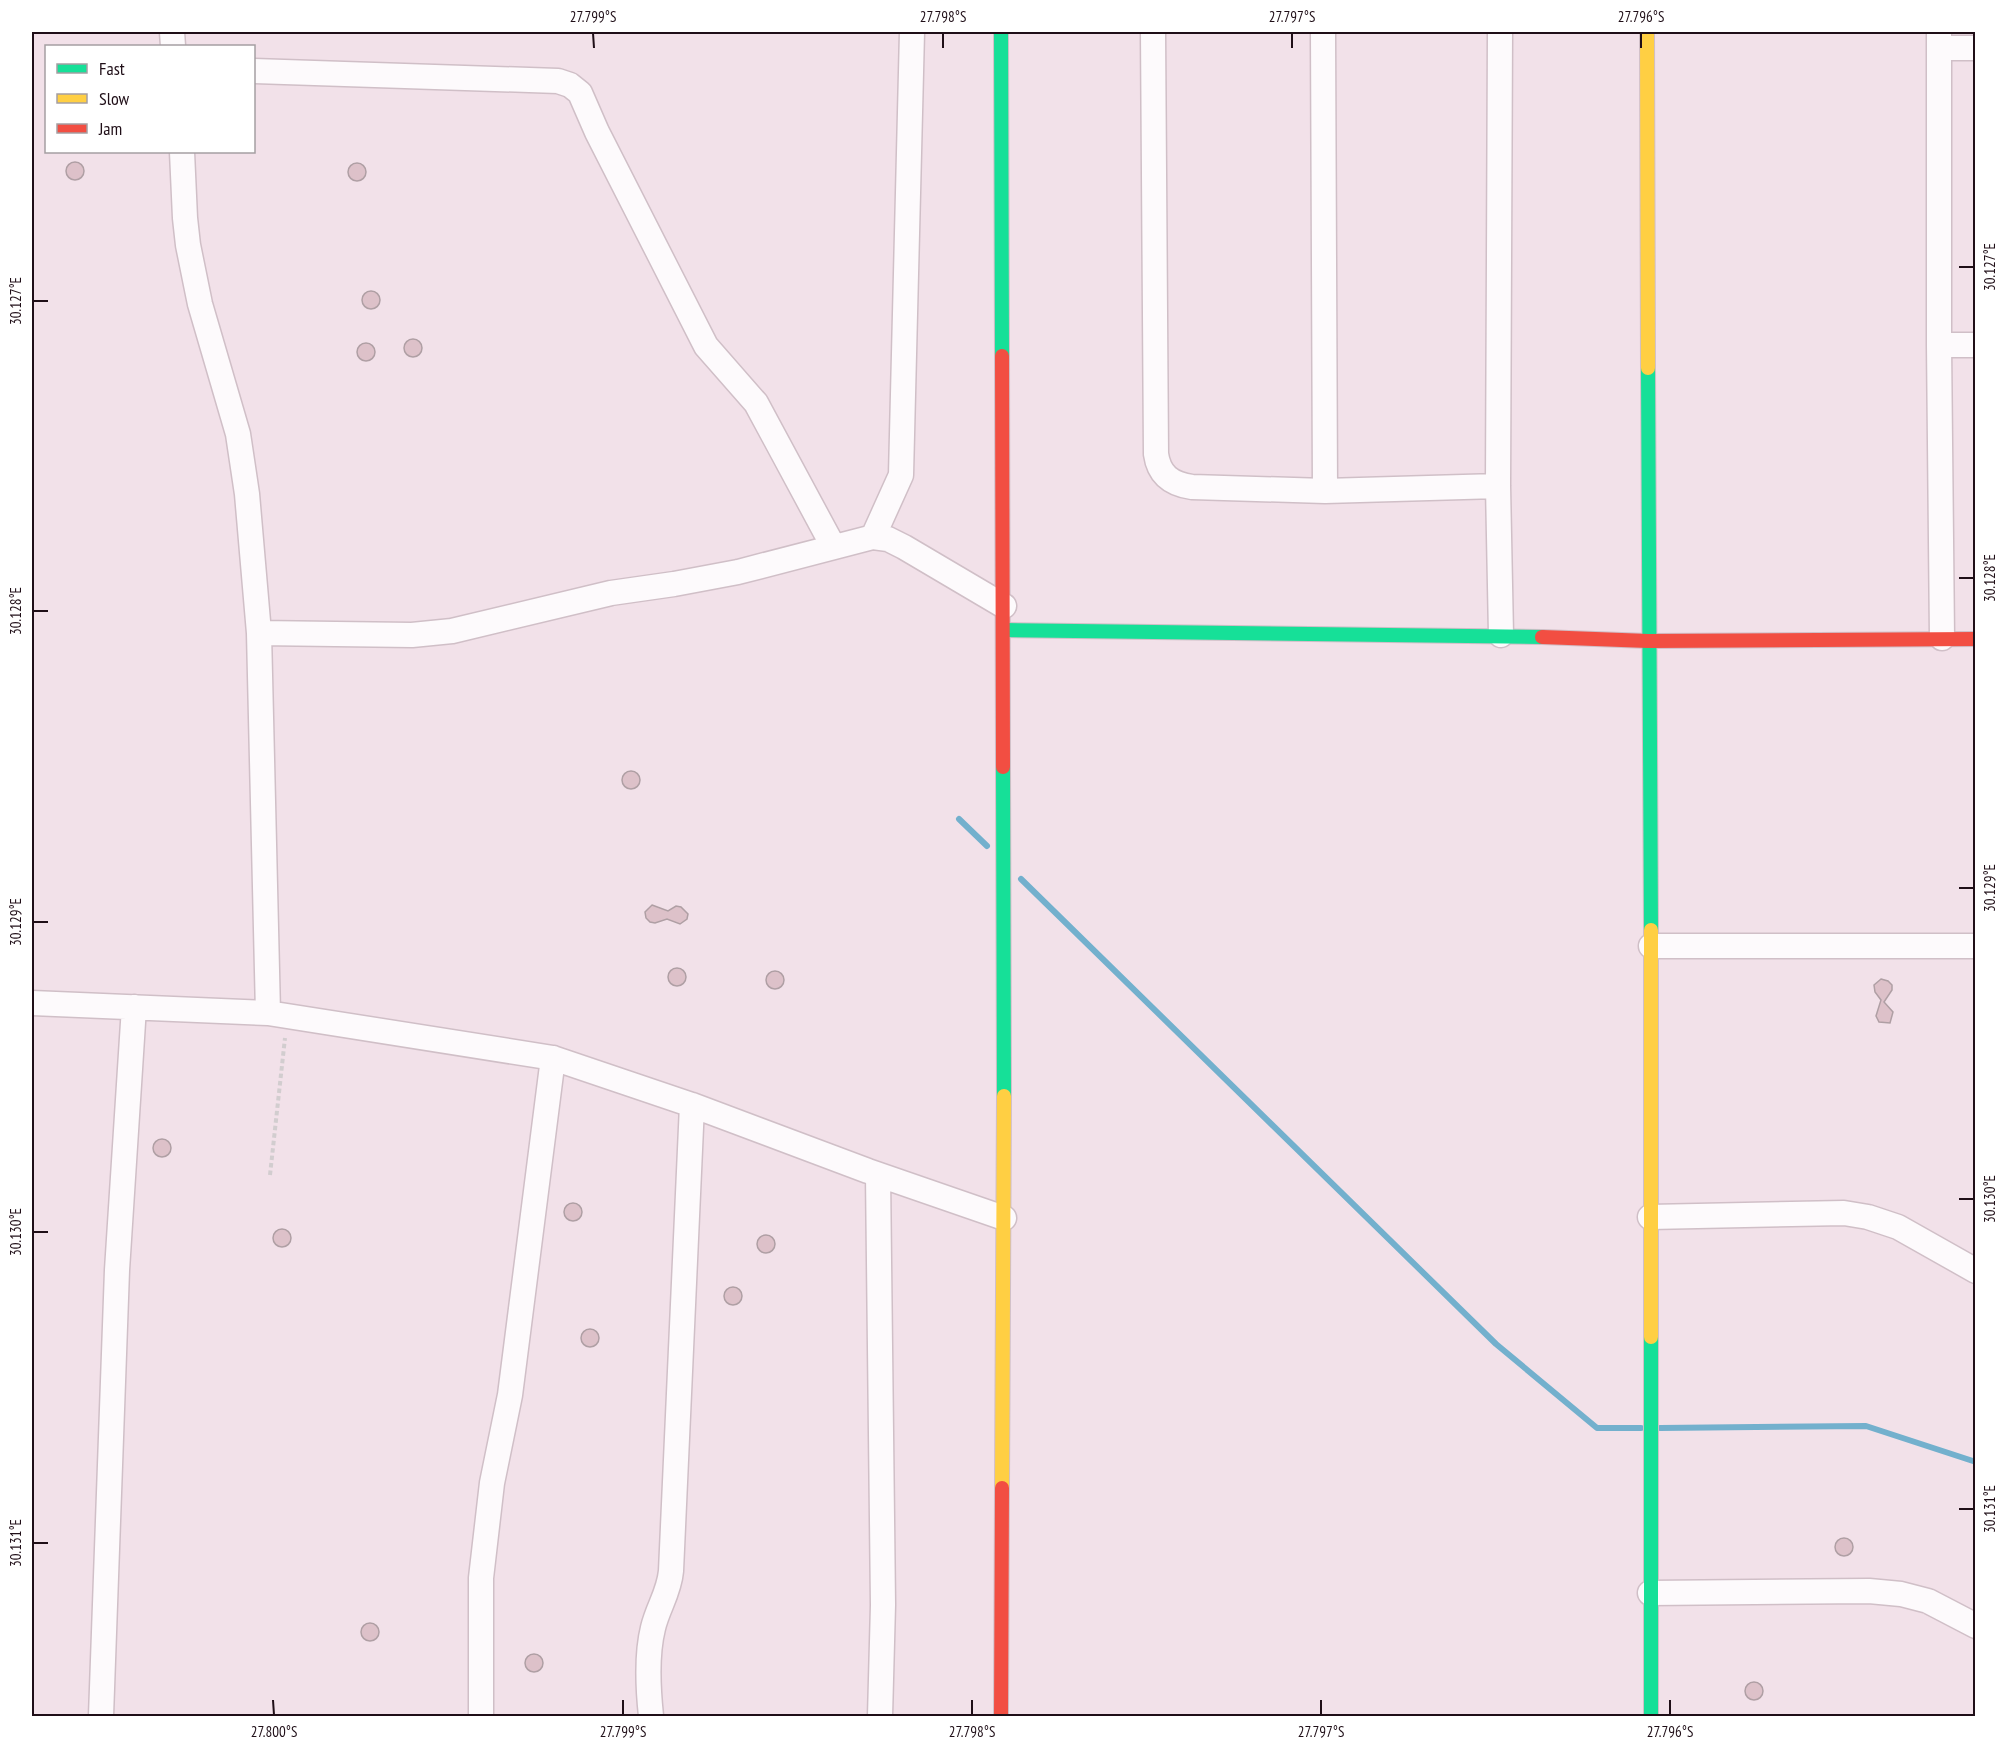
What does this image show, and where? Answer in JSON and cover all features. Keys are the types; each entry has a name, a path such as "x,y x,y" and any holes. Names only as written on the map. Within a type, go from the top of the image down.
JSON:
{"street":[{"path":"873,537 901,474 912,32"},
{"path":"1001,32 1004,606 1001,1716"},
{"path":"1153,32 1156,454 1157,464 1163,475 1171,481 1192,487 1325,491 1498,486"},
{"path":"1323,32 1325,491"},
{"path":"1500,32 1498,486 1501,634"},
{"path":"1647,32 1651,946 1651,1716"},
{"path":"1942,638 1939,40 1976,48"},
{"path":"255,71 558,81 570,85 580,93 597,132 706,346 756,403 833,546"},
{"path":"182,153 188,245 201,304 238,434 247,494 259,633 278,1015"},
{"path":"1939,345 1976,345"},
{"path":"259,633 412,635 452,631 611,593 738,572 873,537 888,539 904,547 1004,606"},
{"path":"1004,630 1501,634 1648,641 1976,639"},
{"path":"1651,946 1976,946"},
{"path":"32,1003 278,1015 553,1058 692,1105 1004,1218"},
{"path":"101,1716 117,1270 134,1007"},
{"path":"481,1716 483,1566 492,1483 510,1395 553,1058"},
{"path":"651,1716 649,1660 651,1637 669,1585 671,1571 692,1105"},
{"path":"878,1174 883,1605 880,1716"},
{"path":"1650,1217 1844,1213 1868,1217 1898,1227 1976,1271"},
{"path":"1650,1593 1869,1591 1902,1594 1928,1601 1976,1626"}],"path":[{"path":"270,1175 278,1015"}],"building":[{"path":"75,162 81,165 84,171 81,177 75,180 69,177 66,171 69,165"},
{"path":"357,163 363,166 366,172 363,178 357,181 351,178 348,172 351,166"},
{"path":"371,291 377,294 380,300 377,306 371,309 365,306 362,300 365,294"},
{"path":"413,339 419,342 422,348 419,354 413,357 407,354 404,348 407,342"},
{"path":"366,343 372,346 375,352 372,358 366,361 360,358 357,352 360,346"},
{"path":"631,771 637,774 640,780 637,786 631,789 625,786 622,780 625,774"},
{"path":"652,905 668,911 676,906 681,907 688,914 687,919 680,924 667,919 655,923 650,922 645,912"},
{"path":"677,968 683,971 686,977 683,983 677,986 671,983 668,977 671,971"},
{"path":"775,971 781,974 784,980 781,986 775,989 769,986 766,980 769,974"},
{"path":"1881,979 1892,985 1892,990 1884,1002 1893,1012 1890,1023 1879,1022 1876,1016 1881,1000 1875,992 1874,985"},
{"path":"162,1139 168,1142 171,1148 168,1154 162,1157 156,1154 153,1148 156,1142"},
{"path":"573,1203 579,1206 582,1212 579,1218 573,1221 567,1218 564,1212 567,1206"},
{"path":"282,1229 288,1232 291,1238 288,1244 282,1247 276,1244 273,1238 276,1232"},
{"path":"766,1235 772,1238 775,1244 772,1250 766,1253 760,1250 757,1244 760,1238"},
{"path":"733,1287 739,1290 742,1296 739,1302 733,1305 727,1302 724,1296 727,1290"},
{"path":"590,1329 596,1332 599,1338 596,1344 590,1347 584,1344 581,1338 584,1332"},
{"path":"1844,1538 1850,1541 1853,1547 1850,1553 1844,1556 1838,1553 1835,1547 1838,1541"},
{"path":"370,1623 376,1626 379,1632 376,1638 370,1641 364,1638 361,1632 364,1626"},
{"path":"534,1654 540,1657 543,1663 540,1669 534,1672 528,1669 525,1663 528,1657"},
{"path":"1754,1682 1760,1685 1763,1691 1760,1697 1754,1700 1748,1697 1745,1691 1748,1685"}],"waterway":[{"path":"959,819 987,846"},
{"path":"1021,879 1496,1344 1597,1428 1641,1428"},
{"path":"1660,1428 1866,1426 1976,1462"}],"traffic: fast":[{"path":"1001,32 1002,356"},
{"path":"1648,368 1651,930"},
{"path":"1004,630 1542,637"},
{"path":"1003,767 1004,1096"},
{"path":"1651,1337 1651,1716"}],"traffic: slow":[{"path":"1647,32 1648,368"},
{"path":"1651,930 1651,1337"},
{"path":"1002,1488 1004,1096"}],"traffic: jam":[{"path":"1002,356 1003,767"},
{"path":"1542,637 1648,641 1976,639"},
{"path":"1001,1716 1002,1488"}]}
